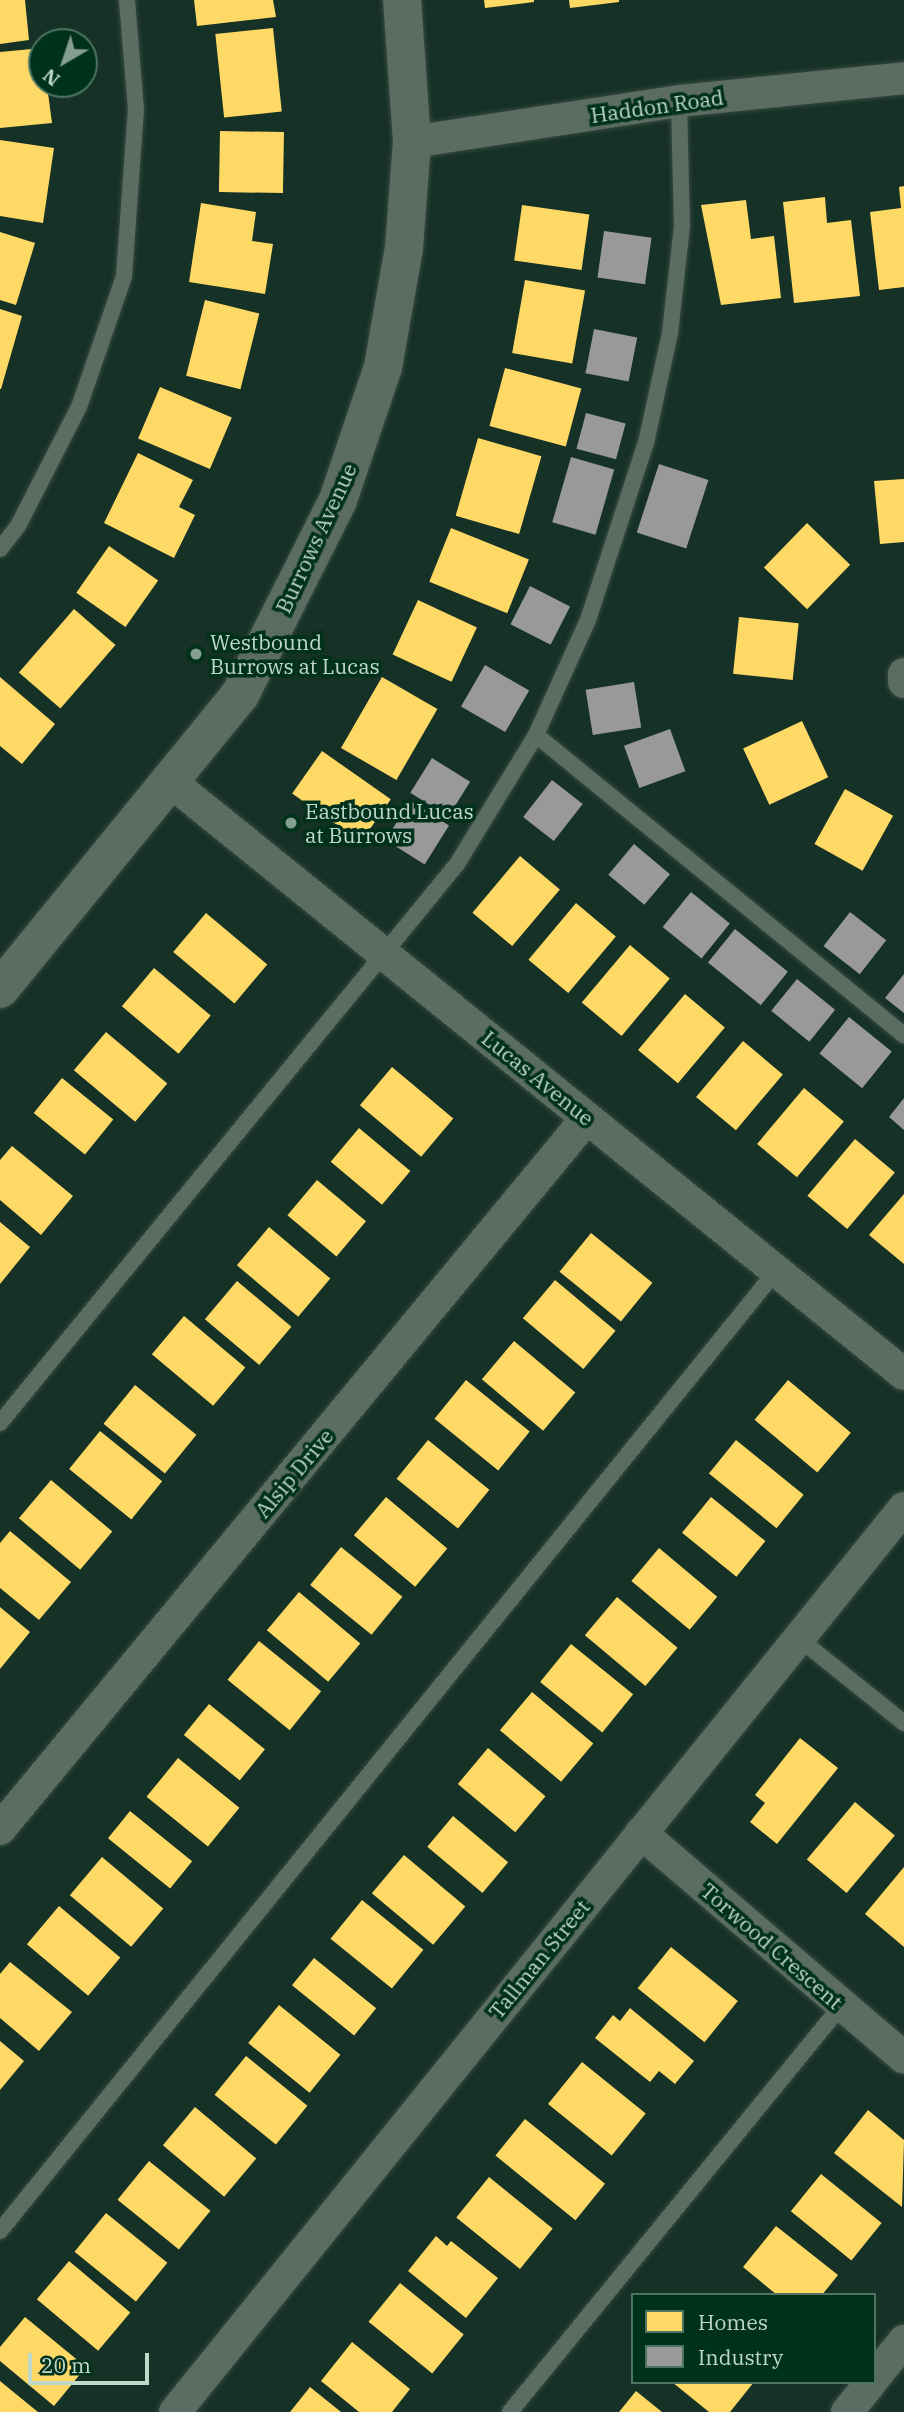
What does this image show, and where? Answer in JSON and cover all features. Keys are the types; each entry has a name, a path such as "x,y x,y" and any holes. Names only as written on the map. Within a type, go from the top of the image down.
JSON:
{"street":[{"name":"Burrows Avenue","path":"0,989 240,695 338,500 383,367 404,248 412,142 402,0"},
{"name":"Haddon Road","path":"412,142 679,101 904,78"},
{"path":"904,674 904,682"},
{"name":"Lucas Avenue","path":"171,782 904,1374"},
{"name":"Alsip Drive","path":"0,1829 587,1118"},
{"name":"Tallman Street","path":"175,2412 640,1833 802,1641 904,1508"},
{"name":"Torwood Crescent","path":"640,1833 904,2058"},
{"path":"876,2376 904,2341"},
{"path":"847,2412 870,2384"}],"lane":[{"path":"0,549 18,526 79,408 124,276 136,110 127,0"},
{"path":"0,1423 382,952 457,864 536,734 588,621 646,443 670,332 682,226 679,101"},
{"path":"536,734 904,1035"},
{"path":"0,2231 776,1271"},
{"path":"802,1641 904,1723"},
{"path":"510,2412 841,2006"}],"building: Homes":[{"path":"0,0 25,0 28,40 0,44"},
{"path":"194,0 273,0 276,17 197,26"},
{"path":"484,0 534,0 534,2 485,8"},
{"path":"569,0 619,0 619,2 570,8"},
{"path":"273,28 282,112 224,118 215,34"},
{"path":"28,49 28,98 49,98 52,123 0,128 0,52"},
{"path":"220,131 284,132 283,193 219,192"},
{"path":"0,140 54,148 43,223 0,216"},
{"path":"904,186 904,287 879,290 870,212 901,208 899,187"},
{"path":"825,197 827,223 851,220 860,296 794,303 783,202"},
{"path":"746,200 751,239 774,236 781,298 721,305 701,205"},
{"path":"201,203 256,212 252,241 273,244 265,294 189,282"},
{"path":"522,205 589,214 582,270 514,260"},
{"path":"0,232 35,243 16,305 0,300"},
{"path":"525,280 585,291 572,363 512,353"},
{"path":"205,300 259,314 240,389 186,376"},
{"path":"0,309 22,316 1,389 0,389"},
{"path":"505,368 581,388 566,446 489,426"},
{"path":"160,387 232,417 210,469 138,439"},
{"path":"478,438 541,456 519,534 456,516"},
{"path":"138,453 193,480 179,507 195,515 174,558 104,523"},
{"path":"904,479 904,542 880,544 874,481"},
{"path":"807,523 850,565 807,609 764,568"},
{"path":"451,528 529,559 507,613 429,582"},
{"path":"109,546 158,580 125,627 76,593"},
{"path":"418,600 477,627 452,682 393,654"},
{"path":"74,609 116,645 60,708 19,672"},
{"path":"739,617 799,623 793,680 733,674"},
{"path":"0,677 55,724 22,764 0,746"},
{"path":"382,677 437,709 396,780 341,748"},
{"path":"802,721 828,777 769,805 743,748"},
{"path":"322,751 391,799 361,842 292,794"},
{"path":"845,789 893,816 863,871 814,844"},
{"path":"520,856 560,889 512,946 472,913"},
{"path":"576,903 616,936 568,993 528,960"},
{"path":"206,913 267,964 235,1003 173,952"},
{"path":"630,945 670,978 622,1036 582,1002"},
{"path":"154,968 211,1016 179,1054 122,1006"},
{"path":"685,994 725,1027 678,1083 638,1050"},
{"path":"106,1032 167,1083 135,1122 74,1070"},
{"path":"743,1041 783,1074 736,1130 696,1097"},
{"path":"392,1067 453,1118 421,1157 360,1105"},
{"path":"62,1078 113,1120 85,1155 34,1113"},
{"path":"804,1088 844,1121 797,1177 757,1144"},
{"path":"359,1128 410,1171 382,1205 331,1162"},
{"path":"855,1139 895,1172 847,1229 807,1196"},
{"path":"12,1146 73,1196 41,1235 0,1200 0,1160"},
{"path":"317,1180 366,1221 336,1256 287,1215"},
{"path":"904,1194 904,1264 869,1235"},
{"path":"0,1222 30,1247 0,1284"},
{"path":"269,1227 330,1278 298,1317 237,1265"},
{"path":"591,1233 652,1283 621,1322 560,1272"},
{"path":"555,1280 616,1331 583,1369 523,1318"},
{"path":"237,1281 291,1327 259,1365 205,1319"},
{"path":"184,1316 245,1367 213,1406 152,1354"},
{"path":"514,1341 575,1392 543,1431 482,1379"},
{"path":"466,1380 530,1432 498,1470 435,1419"},
{"path":"788,1380 851,1433 817,1473 755,1420"},
{"path":"135,1385 196,1435 165,1474 104,1424"},
{"path":"100,1431 162,1481 131,1519 69,1469"},
{"path":"428,1440 489,1490 458,1529 397,1479"},
{"path":"736,1440 804,1495 777,1528 709,1473"},
{"path":"51,1480 112,1531 80,1570 19,1518"},
{"path":"386,1497 447,1548 415,1587 354,1535"},
{"path":"711,1497 765,1541 736,1577 682,1533"},
{"path":"10,1531 71,1582 39,1620 0,1588 0,1543"},
{"path":"341,1547 402,1597 372,1635 310,1585"},
{"path":"659,1548 717,1597 690,1630 631,1581"},
{"path":"299,1592 360,1643 328,1682 267,1630"},
{"path":"617,1597 678,1648 645,1686 585,1635"},
{"path":"0,1607 30,1632 0,1669"},
{"path":"259,1641 321,1691 290,1730 228,1680"},
{"path":"571,1644 633,1694 602,1732 540,1682"},
{"path":"532,1692 593,1743 561,1782 500,1730"},
{"path":"209,1704 265,1749 240,1780 184,1735"},
{"path":"800,1738 838,1768 777,1844 750,1822 765,1803 755,1795"},
{"path":"488,1748 545,1796 515,1832 458,1784"},
{"path":"178,1758 239,1808 208,1847 147,1797"},
{"path":"855,1802 895,1835 847,1893 807,1859"},
{"path":"130,1811 192,1861 170,1889 108,1838"},
{"path":"453,1816 508,1862 482,1893 427,1847"},
{"path":"404,1855 465,1906 433,1945 372,1893"},
{"path":"102,1857 163,1908 131,1947 70,1895"},
{"path":"904,1867 904,1947 865,1914"},
{"path":"362,1900 423,1950 392,1989 331,1939"},
{"path":"59,1906 120,1957 88,1996 27,1944"},
{"path":"671,1947 738,2001 704,2042 638,1988"},
{"path":"314,1958 376,2008 354,2036 292,1985"},
{"path":"10,1962 72,2012 39,2051 0,2018 0,1974"},
{"path":"279,2005 340,2055 310,2093 248,2043"},
{"path":"630,2008 694,2061 675,2084 659,2071 650,2082 595,2038 613,2015 620,2021"},
{"path":"0,2041 24,2061 0,2090"},
{"path":"246,2056 307,2106 276,2145 215,2095"},
{"path":"582,2062 646,2114 612,2156 548,2104"},
{"path":"195,2107 256,2158 224,2197 163,2145"},
{"path":"868,2110 904,2140 902,2207 834,2153"},
{"path":"525,2119 605,2184 575,2220 495,2156"},
{"path":"149,2161 210,2211 179,2250 118,2200"},
{"path":"821,2174 882,2223 851,2260 791,2211"},
{"path":"489,2177 553,2229 520,2269 456,2217"},
{"path":"106,2213 167,2263 136,2302 75,2252"},
{"path":"776,2226 838,2275 824,2293 775,2293 743,2267"},
{"path":"436,2236 447,2246 451,2241 498,2278 466,2318 408,2271"},
{"path":"69,2261 130,2312 98,2351 37,2299"},
{"path":"400,2283 464,2335 432,2373 369,2322"},
{"path":"25,2317 86,2367 54,2406 0,2361 0,2347"},
{"path":"352,2342 410,2389 392,2412 359,2412 321,2381"},
{"path":"0,2381 38,2412 0,2412"},
{"path":"674,2384 752,2384 730,2412 709,2412"},
{"path":"310,2387 341,2412 290,2412"},
{"path":"636,2391 662,2412 619,2412"}],"building: Industry":[{"path":"604,231 652,238 645,284 597,278"},
{"path":"594,329 637,337 629,382 585,373"},
{"path":"586,413 626,424 616,459 576,449"},
{"path":"571,457 614,469 596,535 552,522"},
{"path":"659,464 708,480 686,549 637,532"},
{"path":"530,586 570,606 551,645 510,624"},
{"path":"485,665 529,690 505,732 461,707"},
{"path":"634,682 641,727 593,735 586,690"},
{"path":"670,729 685,771 639,788 624,746"},
{"path":"432,758 470,782 448,817 410,793"},
{"path":"552,780 583,804 554,841 523,817"},
{"path":"410,801 449,825 425,864 386,840"},
{"path":"634,844 670,874 644,905 608,875"},
{"path":"691,892 730,923 702,958 663,927"},
{"path":"850,912 886,940 860,974 824,946"},
{"path":"735,929 788,972 761,1005 708,962"},
{"path":"904,974 904,1013 885,998"},
{"path":"797,979 835,1010 809,1042 771,1011"},
{"path":"849,1017 892,1052 862,1088 819,1054"},
{"path":"904,1098 904,1130 889,1117"}],"place":[{"name":"Westbound Burrows at Lucas","path":"196,654"},
{"name":"Eastbound Lucas at Burrows","path":"291,823"}]}
